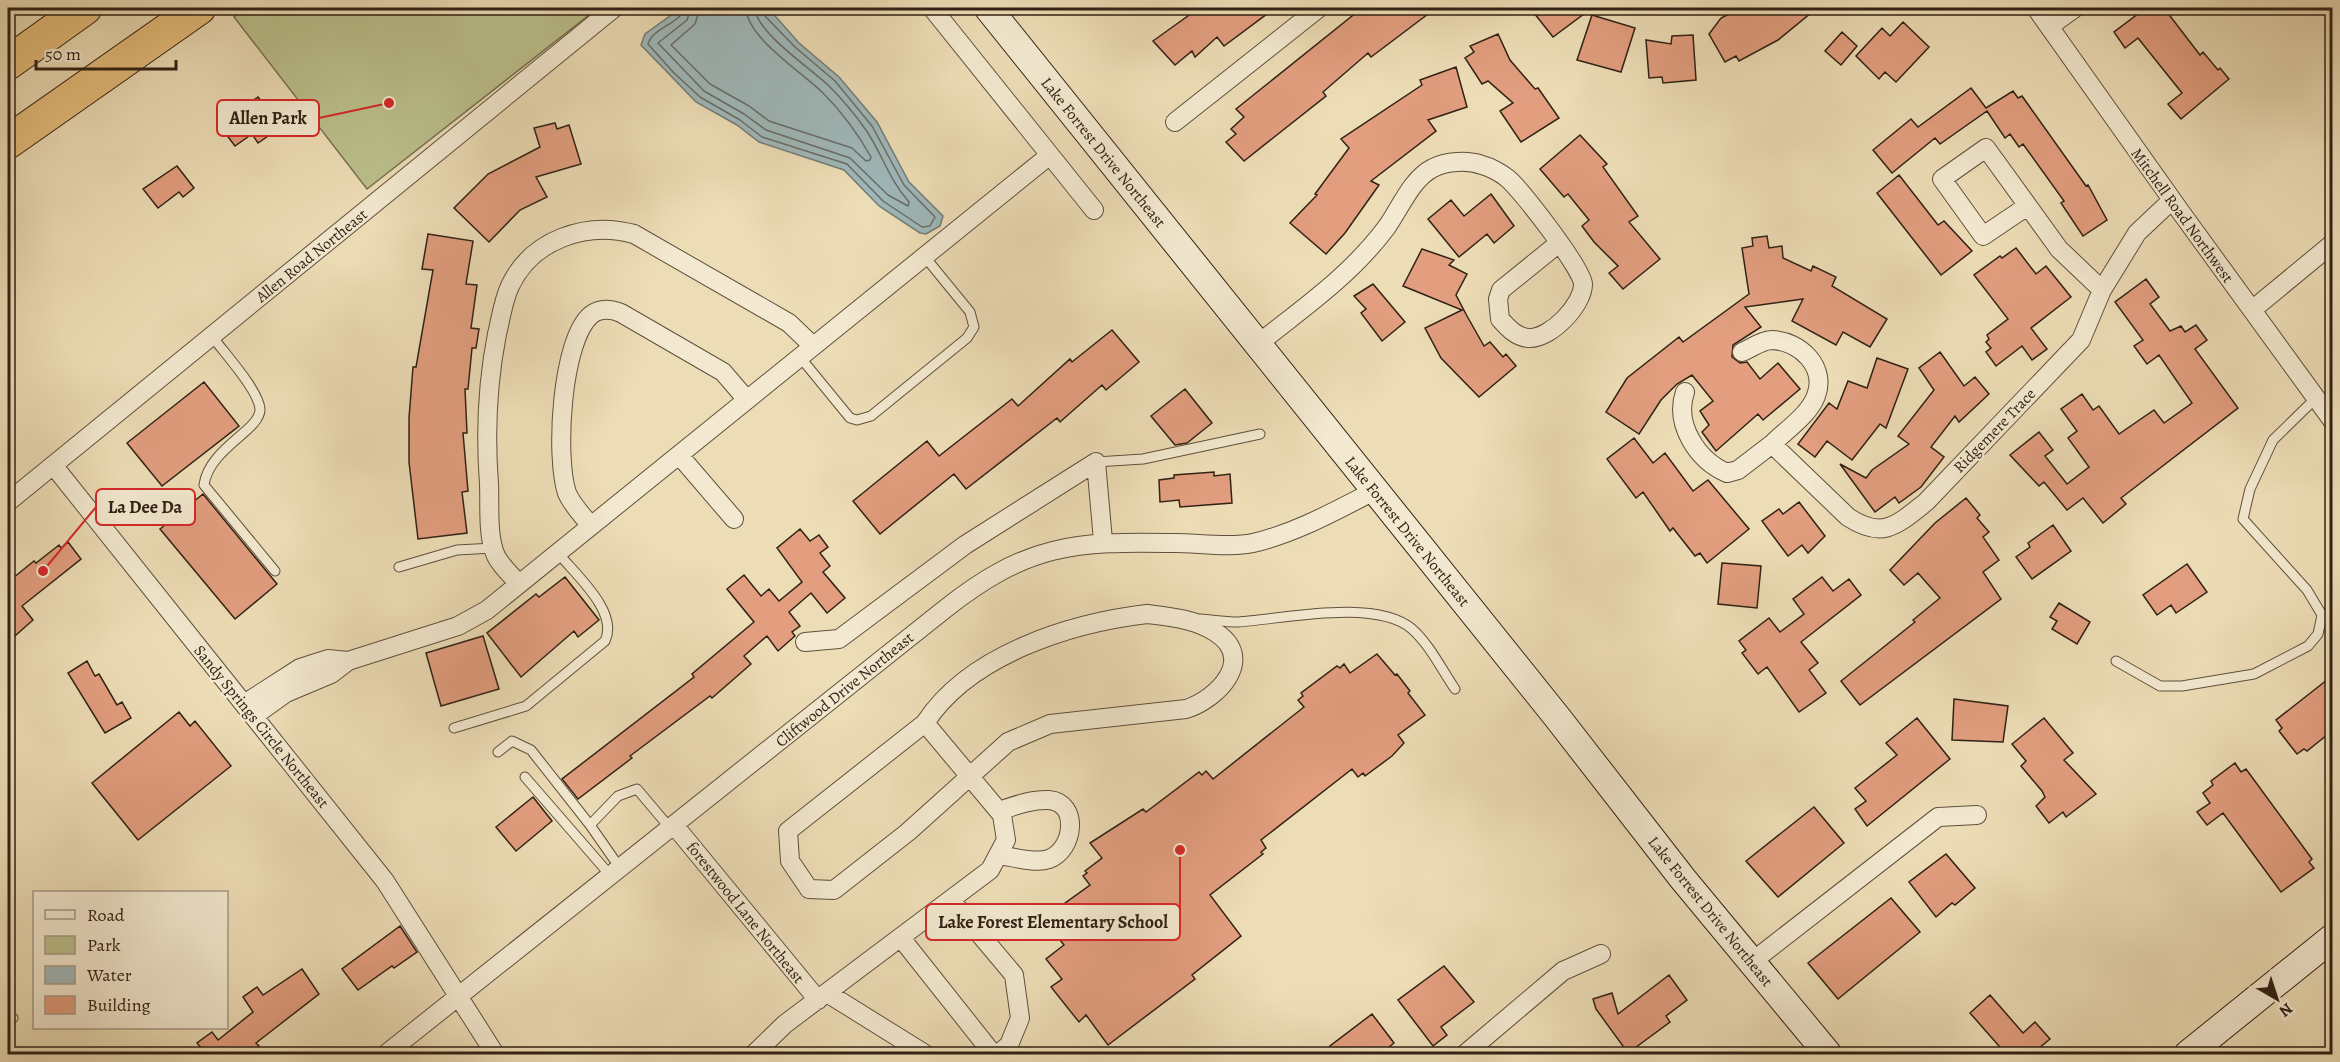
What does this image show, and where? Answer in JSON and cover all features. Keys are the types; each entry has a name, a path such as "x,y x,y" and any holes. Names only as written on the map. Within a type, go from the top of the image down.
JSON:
{"highway":[{"path":"8,63 85,8"},
{"path":"8,142 199,8"}],"street":[{"name":"Allen Road Northeast","path":"8,502 614,8"},
{"path":"932,8 1094,210"},
{"path":"1175,122 1319,8"},
{"name":"Mitchell Road Northwest","path":"2036,8 2332,420"},
{"path":"2050,26 2075,8"},
{"name":"Lake Forrest Drive Northeast","path":"994,9 1374,491 1557,717 1683,879 1828,1054"},
{"path":"2026,207 1983,236 1942,179 1986,148 2026,207 2059,249 2102,290"},
{"path":"249,710 280,679 315,671 331,674 348,660 468,622 558,553 1050,155"},
{"path":"1258,344 1362,258 1386,228 1420,177 1433,167 1452,162 1482,164 1507,178 1576,264 1584,282 1581,297 1574,310 1540,337 1528,339 1517,335 1500,319 1497,299 1501,290 1559,243"},
{"name":"Ridgemere Trace","path":"1772,444 1848,517 1862,526 1882,531 1902,521 1926,502 2081,340 2102,290 2138,233 2172,200"},
{"path":"519,584 499,561 494,548 485,420 491,363 504,301 510,285 527,262 549,244 588,230 605,228 634,234 789,323 807,352"},
{"path":"2252,310 2332,244"},
{"path":"591,526 568,495 562,422 568,371 579,333 591,315 604,310 621,313 723,372 747,400"},
{"path":"1685,392 1680,413 1688,435 1700,454 1716,468 1727,473 1738,470 1772,444 1807,410 1815,398 1819,382 1815,367 1804,350 1793,343 1771,340 1742,352"},
{"path":"679,455 734,519"},
{"path":"805,642 839,639 966,545 1096,462 1104,541"},
{"name":"Sandy Springs Circle Northeast","path":"54,465 386,881 495,1054"},
{"name":"Cliftwood Drive Northeast","path":"386,1054 964,594 995,573 1033,555 1078,544 1104,541 1251,544 1312,523 1374,491"},
{"path":"1147,614 1181,618 1215,632 1227,642 1233,656 1231,672 1223,687 1203,704 1186,710 1050,724 1008,742 908,832 834,890 809,889 790,861 788,831 925,723 937,705 964,682 1000,658 1064,630 1108,619 1147,614"},
{"path":"925,723 970,778 999,812 1002,815 1006,840 999,855 1041,861 1060,853 1071,834 1071,821 1064,807 1050,800 1015,806 999,812"},
{"path":"1753,961 1938,817 1977,815"},
{"name":"forestwood Lane Northeast","path":"672,826 822,996 925,1054"},
{"name":"forestwood Lane Northeast","path":"754,1054 784,1024 990,870 999,855"},
{"path":"951,900 1014,975 1020,1018 1010,1045 998,1054"},
{"path":"901,938 993,1054"},
{"path":"2188,1054 2332,938"},
{"path":"1465,1054 1563,971 1601,954"}],"lane":[{"path":"807,352 850,418 857,420 870,416 967,338 974,327 970,312 925,256"},
{"path":"212,336 252,391 260,409 258,421 218,454 206,471 204,485 275,571"},
{"path":"2116,661 2160,686 2181,686 2254,674 2308,646 2318,634 2322,615 2307,590 2243,519 2250,489 2273,440 2316,398"},
{"path":"1096,462 1143,459 1260,434"},
{"path":"399,567 445,553 494,548"},
{"path":"454,728 526,706 605,641 609,626 603,608 558,553"},
{"path":"1181,618 1235,622 1324,612 1362,614 1391,619 1412,628 1455,689"},
{"path":"498,752 513,741 531,750 590,825 615,872"},
{"path":"525,777 615,872"},
{"path":"590,825 618,796 637,789 672,826"}],"green space":[{"path":"247,8 598,8 367,189 234,17"}],"water":[{"path":"681,8 768,8 799,43 839,77 877,122 909,182 943,216 940,226 926,234 920,233 879,206 844,170 759,142 737,125 696,102 641,45 645,34"}],"building":[{"path":"1199,8 1275,8 1224,46 1217,37 1195,57 1192,51 1175,65 1153,41"},
{"path":"1362,8 1436,8 1371,57 1368,53 1323,92 1326,96 1244,161 1226,142 1236,134 1231,129 1244,117 1236,109"},
{"path":"1530,8 1592,8 1553,37"},
{"path":"1741,8 1817,8 1778,40 1739,61 1736,56 1725,62 1709,34 1721,18"},
{"path":"2146,8 2164,8 2200,55 2203,52 2229,79 2181,119 2168,104 2182,93 2138,38 2125,48 2114,32"},
{"path":"1592,15 1635,28 1621,72 1577,60"},
{"path":"1903,22 1929,47 1896,82 1885,72 1879,79 1856,56 1882,28 1890,36"},
{"path":"1842,32 1857,46 1841,65 1825,51"},
{"path":"1498,34 1510,60 1535,89 1538,88 1559,118 1521,142 1500,111 1513,103 1488,81 1482,84 1465,58 1474,52 1470,46"},
{"path":"1693,35 1696,80 1663,83 1662,77 1649,78 1646,40 1671,44 1672,36"},
{"path":"1456,67 1467,107 1428,120 1436,131 1371,181 1379,185 1345,233 1326,254 1290,223 1317,195 1315,194 1349,148 1341,139 1422,85 1420,80"},
{"path":"1971,88 1986,108 2013,91 2018,98 2022,96 2086,186 2088,185 2107,220 2083,236 2061,203 2064,201 2023,144 2019,147 2010,134 2005,138 1987,111 1940,144 1935,138 1892,173 1873,150 1911,119 1918,127"},
{"path":"258,97 265,106 271,101 284,119 279,123 281,127 258,143 252,134 235,146 219,125"},
{"path":"555,123 557,129 569,125 581,164 536,177 547,197 520,210 489,242 454,208 488,174 540,147 534,128"},
{"path":"1580,135 1607,164 1603,167 1638,216 1629,222 1660,259 1623,289 1609,273 1618,266 1582,226 1589,220 1568,194 1564,197 1540,169"},
{"path":"177,166 194,188 183,197 179,192 158,208 143,189"},
{"path":"1899,175 1938,225 1944,221 1972,251 1941,275 1877,193"},
{"path":"1491,194 1514,226 1494,243 1487,234 1459,257 1428,219 1451,200 1464,216"},
{"path":"428,234 473,241 466,284 477,285 471,328 479,329 476,348 472,348 468,389 465,389 467,433 463,433 468,491 462,492 467,533 418,539 409,462 409,418 413,367 416,367 433,270 422,269"},
{"path":"1767,236 1769,248 1782,246 1783,258 1811,271 1813,266 1836,277 1832,286 1887,319 1870,347 1843,332 1836,345 1792,321 1803,299 1745,307 1761,327 1733,345 1732,357 1740,363 1747,362 1760,379 1778,363 1800,389 1763,420 1758,414 1716,451 1702,432 1709,425 1700,411 1713,401 1692,375 1677,384 1661,400 1639,434 1606,412 1627,378 1679,337 1683,342 1749,294 1742,248 1753,246 1752,238"},
{"path":"2016,248 2036,274 2046,266 2071,297 2031,328 2047,349 2032,360 2022,346 1996,366 1986,352 1991,348 1986,342 1989,339 1987,335 2008,319 1974,275 2000,256 2002,258"},
{"path":"1422,249 1454,260 1449,265 1467,274 1456,295 1467,316 1484,346 1490,342 1503,357 1506,354 1516,366 1479,397 1441,358 1425,328 1462,310 1403,286"},
{"path":"2146,279 2159,297 2150,304 2170,331 2181,326 2185,332 2196,325 2207,340 2195,349 2238,408 2121,498 2126,504 2103,523 2083,498 2067,510 2044,482 2039,486 2010,455 2039,432 2053,450 2045,456 2067,484 2089,467 2068,438 2077,431 2061,409 2082,394 2093,410 2099,406 2119,434 2154,410 2164,423 2192,403 2159,355 2147,364 2134,346 2143,340 2115,302"},
{"path":"1373,284 1405,322 1382,341 1361,313 1366,309 1354,296"},
{"path":"1112,330 1139,362 1106,390 1102,385 1060,422 1057,418 966,489 954,474 880,534 853,501 927,441 939,456 1012,399 1018,406 1070,359 1072,362"},
{"path":"1940,352 1964,386 1975,377 1989,394 1959,422 1955,416 1931,447 1944,457 1921,487 1899,503 1895,497 1875,512 1840,464 1866,478 1872,470 1909,444 1898,436 1934,390 1919,368"},
{"path":"1877,358 1908,369 1886,428 1880,424 1852,460 1827,441 1815,457 1798,444 1829,403 1837,409 1848,381 1867,388"},
{"path":"204,382 239,426 162,486 127,443"},
{"path":"1185,389 1212,423 1187,443 1175,445 1151,416"},
{"path":"1634,438 1653,463 1665,453 1693,491 1708,480 1749,529 1707,563 1700,553 1695,556 1673,528 1670,531 1643,492 1636,498 1607,459"},
{"path":"1214,472 1214,476 1230,474 1232,503 1180,507 1179,500 1160,502 1159,480 1174,478 1174,475"},
{"path":"203,494 277,584 235,619 160,529"},
{"path":"1966,498 1980,515 1977,518 1989,532 1983,537 1999,560 1983,572 2001,599 1860,705 1841,681 1915,622 1913,620 1940,598 1918,573 1904,585 1890,570 1935,523"},
{"path":"1799,502 1825,536 1808,553 1802,545 1788,556 1762,521 1779,509 1783,514"},
{"path":"2053,525 2071,551 2032,579 2016,557 2030,547 2028,543"},
{"path":"800,529 810,541 819,535 828,547 820,553 830,566 823,572 845,598 827,613 811,593 789,612 800,626 792,632 795,636 778,651 767,636 744,656 751,664 712,698 710,696 630,756 632,758 578,799 562,779 694,677 692,674 754,622 727,589 744,575 761,596 769,589 779,601 802,582 777,548"},
{"path":"68,542 81,559 22,606 33,620 8,642 8,582 34,561 36,563 59,545 61,548"},
{"path":"1722,563 1761,566 1757,608 1718,604"},
{"path":"2187,564 2207,592 2176,613 2171,605 2157,615 2143,595"},
{"path":"565,577 599,620 578,637 574,631 521,677 487,633 536,594 539,597"},
{"path":"1822,577 1833,591 1849,579 1861,595 1801,642 1818,663 1809,670 1826,693 1799,712 1767,667 1758,674 1742,653 1746,650 1739,641 1769,618 1780,632 1804,614 1793,599"},
{"path":"2059,603 2090,622 2077,644 2052,629 2057,621 2050,617"},
{"path":"483,636 499,689 441,706 426,653"},
{"path":"1377,654 1395,675 1397,674 1425,715 1398,735 1404,743 1392,756 1365,776 1363,773 1358,777 1352,769 1261,840 1266,848 1261,852 1263,854 1210,895 1241,936 1192,975 1195,979 1108,1045 1086,1015 1079,1022 1051,987 1062,979 1046,959 1064,945 1043,919 1090,885 1083,876 1087,873 1085,871 1102,858 1090,843 1143,809 1146,812 1199,772 1202,775 1206,771 1213,779 1304,707 1298,700 1303,696 1301,693 1337,666 1340,668 1344,664 1350,673"},
{"path":"87,661 95,676 99,674 117,705 122,702 131,718 105,733 68,673"},
{"path":"2332,676 2332,731 2307,751 2304,749 2297,754 2279,731 2282,728 2276,720"},
{"path":"1954,699 2008,706 2003,742 1952,740"},
{"path":"179,712 190,726 195,721 231,766 138,840 92,783"},
{"path":"1917,718 1950,759 1867,826 1855,809 1866,801 1855,788 1897,755 1886,743"},
{"path":"2044,718 2073,753 2064,760 2096,794 2066,817 2063,812 2049,823 2036,806 2045,797 2021,766 2026,761 2012,744"},
{"path":"2235,763 2241,772 2246,769 2312,859 2309,862 2314,868 2281,892 2223,813 2207,825 2197,812 2210,803 2203,793 2213,785 2211,781"},
{"path":"533,797 552,821 516,851 496,827"},
{"path":"1814,807 1844,843 1778,897 1746,861"},
{"path":"1946,854 1975,888 1936,917 1909,882"},
{"path":"1891,898 1920,932 1838,999 1808,963"},
{"path":"400,926 417,952 358,990 342,969"},
{"path":"1444,966 1474,1002 1441,1027 1447,1035 1433,1046 1398,1000"},
{"path":"302,969 319,994 256,1043 259,1046 248,1054 200,1054 204,1052 197,1043 212,1032 218,1040 253,1012 243,997 257,987 263,995"},
{"path":"1669,975 1687,1000 1666,1016 1670,1022 1628,1053 1596,1009 1593,999 1612,993 1618,1014"},
{"path":"1990,995 2023,1033 2035,1022 2050,1039 2032,1054 2006,1054 1970,1013"},
{"path":"1372,1014 1394,1043 1388,1048 1394,1054 1336,1054 1330,1046"}],"place":[{"name":"Allen Park","path":"389,103"},
{"name":"La Dee Da","path":"43,571"},
{"name":"Lake Forest Elementary School","path":"1180,850"}]}
